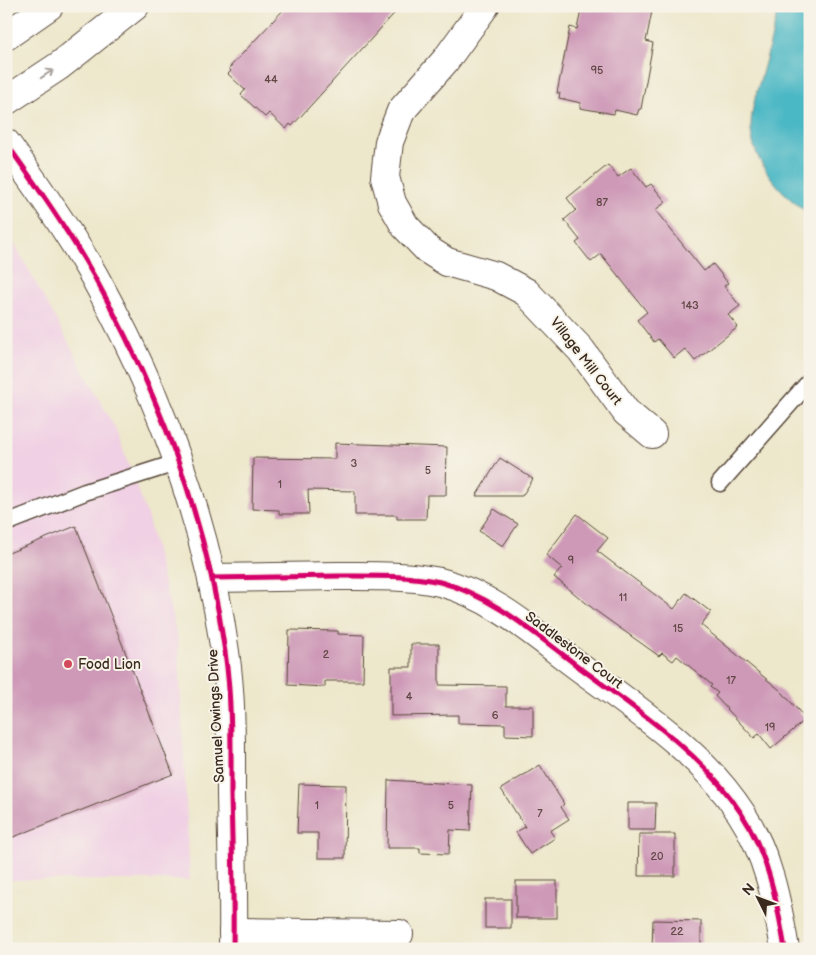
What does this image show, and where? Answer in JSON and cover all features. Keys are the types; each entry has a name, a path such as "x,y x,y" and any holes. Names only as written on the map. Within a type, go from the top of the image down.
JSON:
{"street":[{"path":"6,36 49,6"},
{"path":"6,101 59,66 135,6"},
{"name":"Village Mill Court","path":"485,6 445,61 401,110 389,142 385,177 392,202 405,226 428,250 447,262 496,276 526,292 581,350 626,412 652,434"},
{"name":"Samuel Owings Drive","path":"6,143 47,202 93,275 135,356 179,462 212,578 225,653 230,710 233,940"},
{"name":"Saddlestone Court","path":"212,578 391,576 440,582 478,596 517,621 663,730 707,770 741,813 762,852 776,893 785,949"},
{"path":"233,940 399,934"}],"lane":[{"path":"720,483 810,381"},
{"path":"6,523 85,492 179,462"}],"shaded area":[{"path":"6,228 115,428 147,515 178,640 190,880 6,880"}],"water":[{"path":"779,6 810,6 810,214 789,198 770,177 756,153 752,140 751,120 753,105"}],"building":[{"path":"287,6 401,6 292,126 290,124 286,129 269,113 265,117 241,95 245,90 228,74 231,71 229,68"},
{"path":"582,6 653,6 646,41 653,43 641,109 639,109 637,115 615,110 614,114 580,108 581,103 559,98 560,93 557,93 570,27 577,29"},
{"path":"608,165 618,177 631,168 646,187 651,184 666,202 655,210 704,271 713,264 728,283 724,286 740,306 728,315 738,327 695,361 685,349 674,358 658,339 654,342 637,320 647,312 601,254 591,262 576,243 580,240 564,220 576,210 567,198"},
{"path":"335,443 447,447 446,495 427,495 426,519 397,519 397,515 355,515 355,491 308,490 309,514 279,514 279,510 252,509 253,458 335,459"},
{"path":"500,458 533,479 522,496 476,496"},
{"path":"494,509 518,524 503,546 479,531"},
{"path":"577,514 608,538 597,551 674,609 686,593 711,612 701,625 781,691 806,719 771,749 759,734 754,738 715,696 718,693 710,687 712,685 677,656 673,661 662,653 659,656 596,611 554,577 562,568 546,555"},
{"name":"Food Lion","path":"76,526 173,774 6,840 6,554"},
{"path":"289,630 338,631 338,634 364,635 363,681 325,681 325,687 288,685"},
{"path":"411,644 439,644 439,685 506,686 506,706 533,706 533,736 505,735 505,724 458,723 458,715 391,716 391,667 411,667"},
{"path":"540,765 564,804 561,807 569,819 550,831 555,838 530,854 516,832 525,827 501,789"},
{"path":"388,780 472,785 470,831 450,830 449,854 420,853 420,848 387,848"},
{"path":"299,784 346,785 345,858 318,858 318,833 297,833"},
{"path":"628,803 656,803 655,830 628,830"},
{"path":"639,834 675,834 675,876 638,876"},
{"path":"516,881 557,881 557,918 516,918"},
{"path":"485,899 511,899 511,928 485,928"},
{"path":"653,920 701,921 701,949 652,949"}],"cycle path":[{"path":"6,143 74,242 117,320 159,411 193,506 217,603 229,687 233,949"},
{"path":"212,578 376,576 427,580 459,588 494,605 511,616 665,731 706,769 725,790 741,813 765,861 779,913 785,949"}],"place":[{"name":"Food Lion","path":"68,664"}]}
